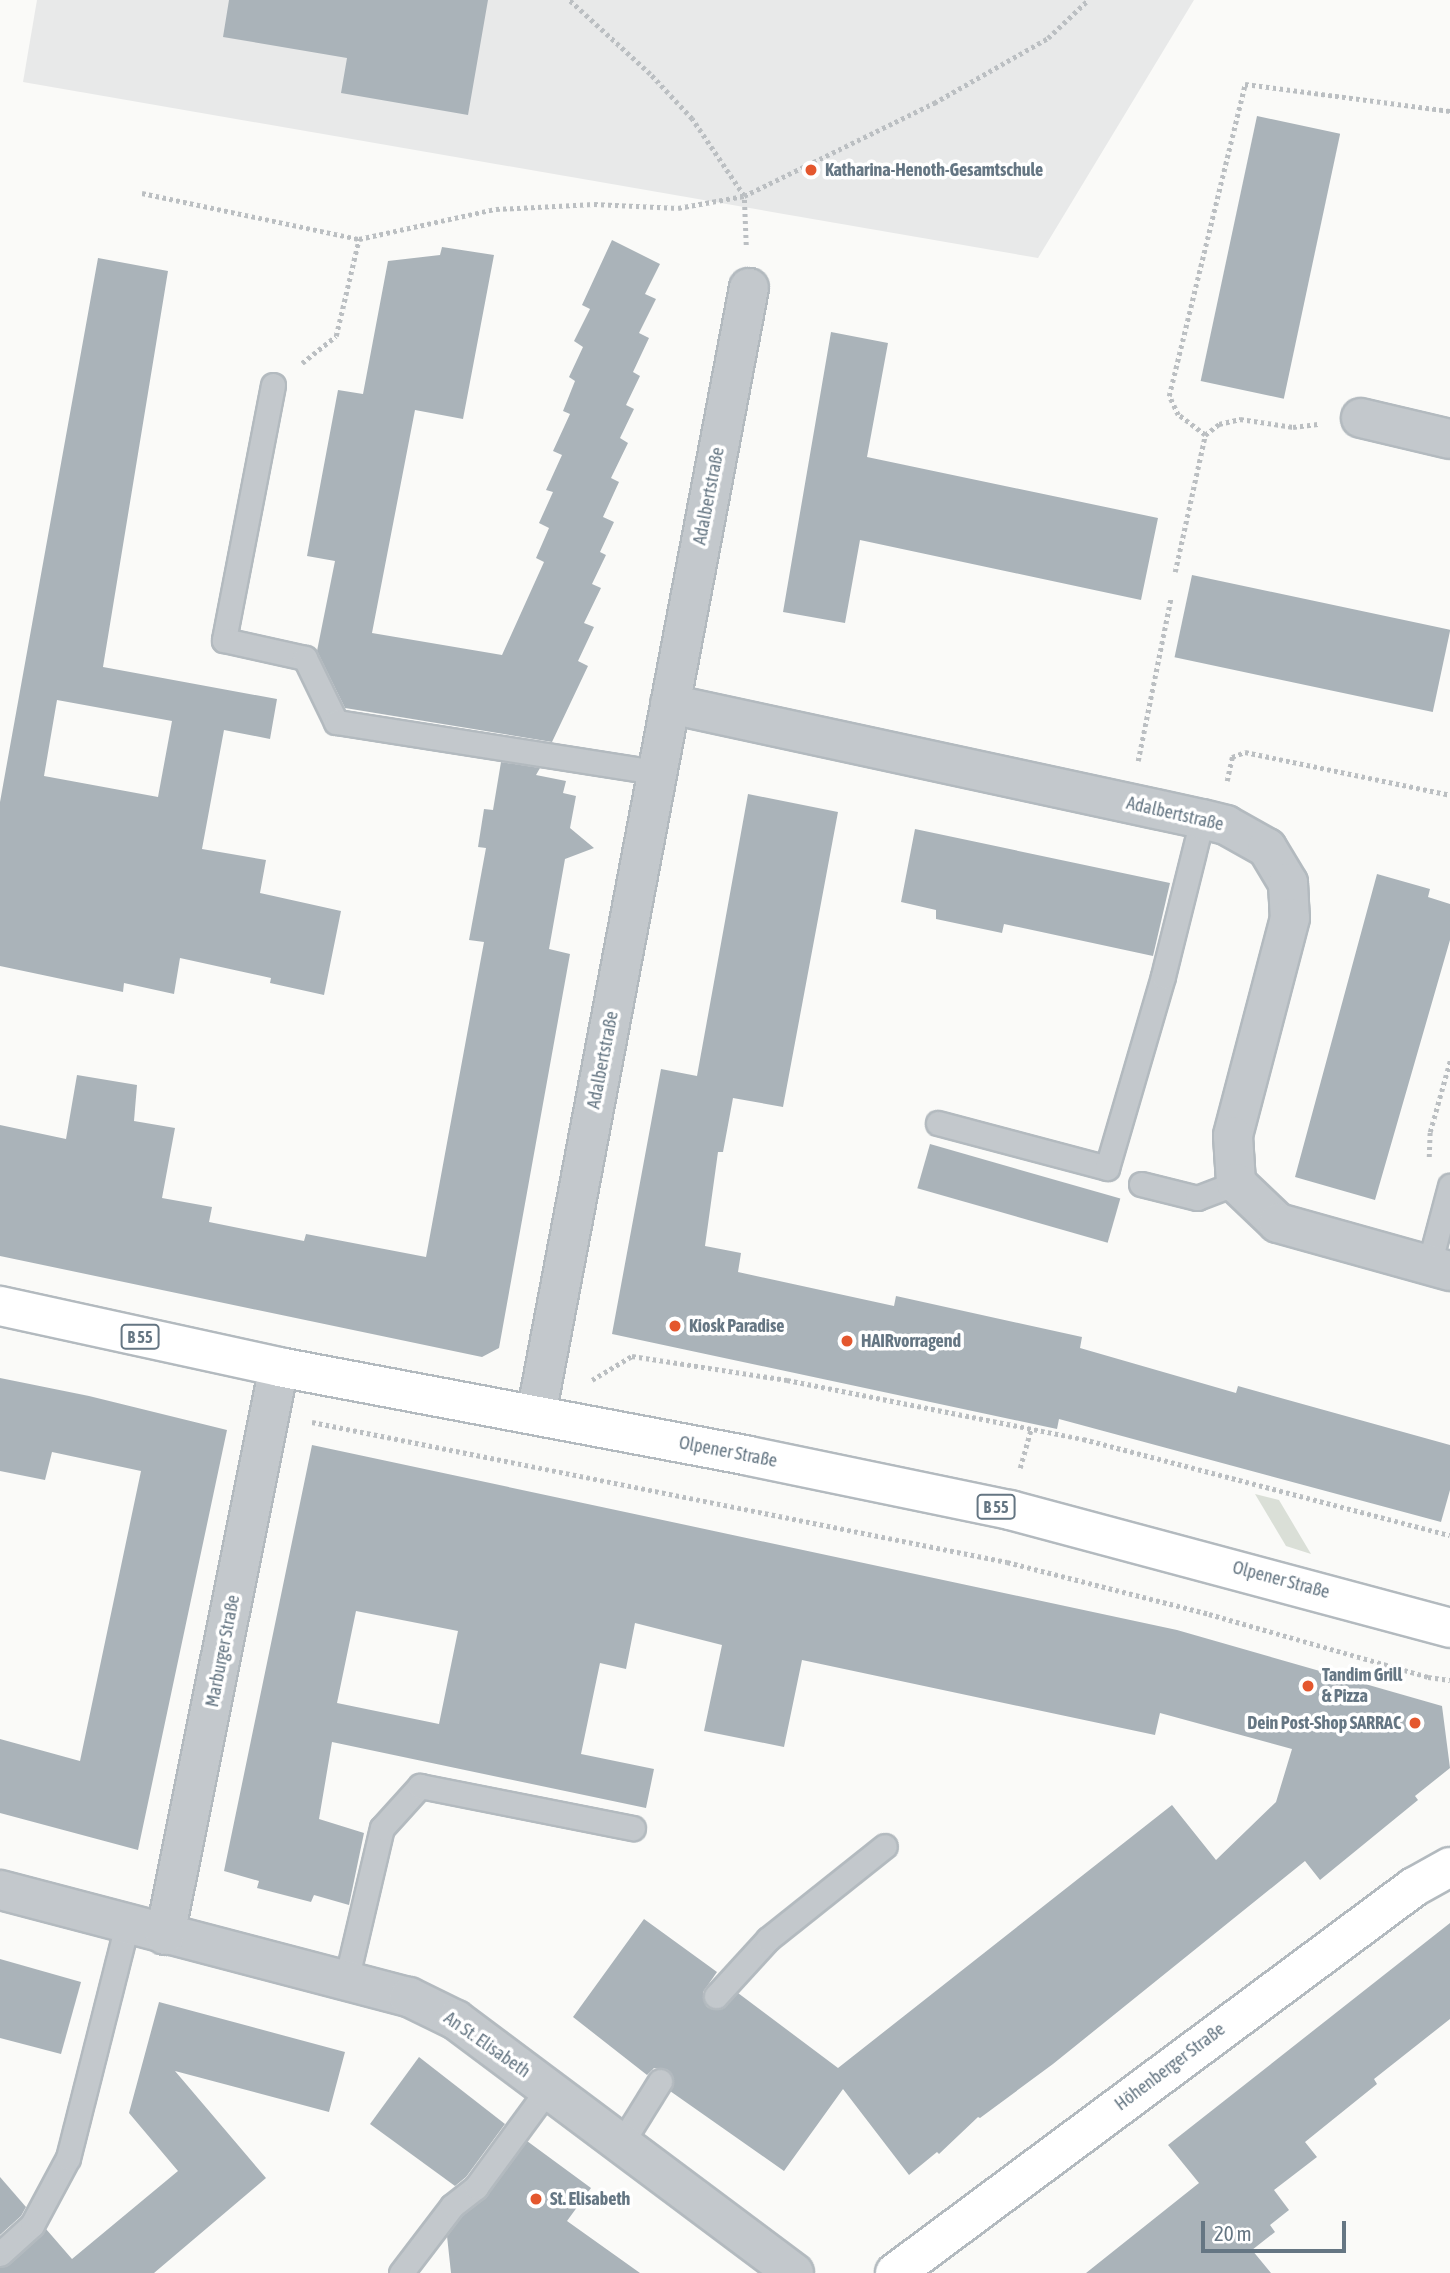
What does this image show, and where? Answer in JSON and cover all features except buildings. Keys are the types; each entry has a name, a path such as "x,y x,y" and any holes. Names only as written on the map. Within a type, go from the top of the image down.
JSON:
{"main road":[{"name":"Olpener Straße","path":"0,1307 279,1367 536,1415 1010,1510 1450,1628"},
{"name":"Höhenberger Straße","path":"895,2273 1414,1887 1450,1867"}],"street":[{"name":"Adalbertstraße","path":"536,1415 749,288"},
{"path":"1361,418 1450,439"},
{"name":"Adalbertstraße","path":"670,704 1210,821 1267,848 1288,883 1290,918 1233,1136 1236,1183"},
{"path":"1236,1183 1278,1223 1439,1268"},
{"name":"Marburger Straße","path":"165,1935 279,1367"},
{"name":"An St. Elisabeth","path":"0,1890 409,1997 456,2020 794,2273"}],"lane":[{"path":"273,385 225,640 306,658 336,722 657,772"},
{"path":"938,1123 1107,1168 1210,821"},
{"path":"1141,1184 1197,1198 1236,1183"},
{"path":"1439,1268 1443,1212 1450,1186"},
{"path":"346,1981 382,1828 420,1786 633,1828"},
{"path":"716,1996 768,1939 885,1846"},
{"path":"0,2254 32,2225 68,2158 127,1925"},
{"path":"621,2144 660,2081"},
{"path":"401,2273 452,2206 476,2187 548,2089"}],"path":[{"path":"569,0 650,74 692,119 744,197 749,288"},
{"path":"142,193 359,239 496,209 594,204 678,208 744,197 934,103 1003,64 1048,38 1088,0"},
{"path":"1205,435 1178,415 1169,396 1245,84 1450,111"},
{"path":"273,385 337,336 359,239"},
{"path":"1175,572 1205,435 1219,424 1240,419 1293,428 1361,418"},
{"path":"1129,803 1171,597"},
{"path":"1210,821 1232,757 1245,752 1450,796"},
{"path":"1443,1212 1422,1188 1430,1154 1430,1132 1450,1061"},
{"path":"536,1415 632,1356 787,1380 1083,1439 1450,1535"},
{"path":"271,1414 1007,1562 1209,1614 1428,1677 1450,1680"}],"shaded area":[{"name":"Katharina-Henoth-Gesamtschule","path":"37,0 1194,0 1038,258 23,82"},
{"path":"1255,1494 1279,1500 1311,1554 1286,1546"}],"place":[{"name":"Katharina-Henoth-Gesamtschule","path":"811,170"},
{"name":"Kiosk Paradise","path":"675,1326"},
{"name":"HAIRvorragend","path":"847,1341"},
{"name":"Tandim Grill & Pizza","path":"1308,1686"},
{"name":"Dein Post-Shop SARRAC","path":"1415,1723"},
{"name":"St. Elisabeth","path":"536,2199"}]}
